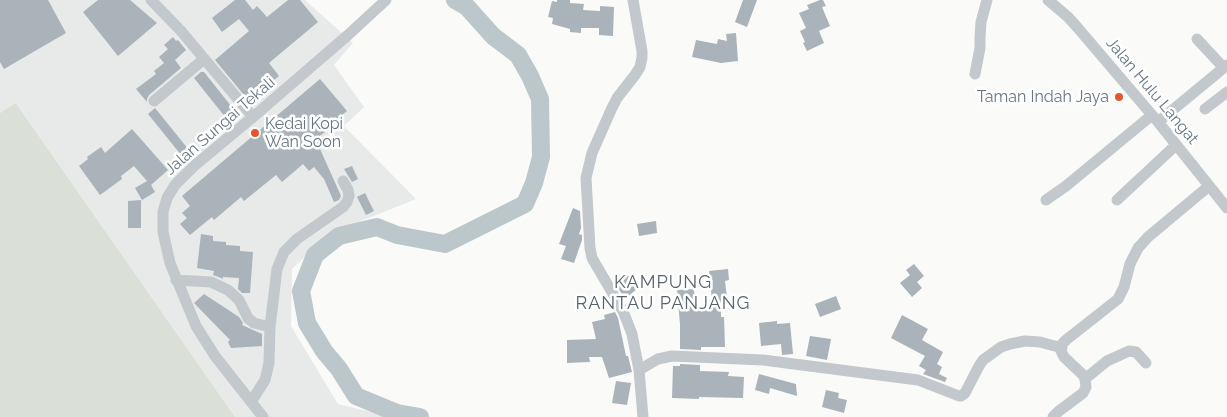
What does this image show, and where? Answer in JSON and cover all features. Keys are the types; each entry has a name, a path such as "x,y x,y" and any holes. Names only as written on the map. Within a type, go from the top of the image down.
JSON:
{"street":[{"path":"151,0 181,31 253,117"},
{"name":"Jalan Sungai Tekali","path":"263,417 215,356 196,326 176,280 162,232 163,212 167,198 175,185 194,166 348,35 386,0"},
{"path":"633,0 642,51 640,67 636,75 617,98 611,110 592,153 586,178 592,258 623,312 632,334 639,370 643,417"},
{"path":"974,74 980,48 981,22 986,0"},
{"name":"Jalan Hulu Langat","path":"1050,1 1068,17 1155,118 1227,208"},
{"path":"1046,200 1225,67 1197,39"},
{"path":"154,101 204,59"},
{"path":"1205,109 1227,92"},
{"path":"1117,200 1176,146"},
{"path":"251,402 265,380 269,363 270,328 277,269 284,252 297,239 343,207 347,202 348,190 343,181"},
{"path":"1053,417 1058,411 1083,393 1086,387 1086,379 1083,374 1064,357 1061,351 1062,344 1118,298 1124,287 1130,264 1138,248 1148,237 1209,186"},
{"path":"176,280 211,282 228,290 239,300 248,318 254,323 270,328"},
{"path":"639,370 658,359 672,356 763,360 918,380 961,396 983,360 1002,347 1025,341 1040,342 1062,348"},
{"path":"1086,379 1107,361 1129,351 1136,352 1146,363"}],"shaded area":[{"path":"0,0 305,0 353,43 334,65 364,107 344,126 416,199 329,234 292,269 291,326 338,404 392,417 235,417 17,104 0,113"},
{"path":"16,103 235,417 0,417 0,113"}],"building":[{"path":"0,0 48,0 66,33 4,69 0,62"},
{"path":"98,0 130,0 157,23 118,56 83,12"},
{"path":"235,0 245,0 253,10 257,6 267,17 288,0 300,0 318,22 269,63 279,76 249,101 215,60 249,31 239,19 222,32 212,18"},
{"path":"557,0 570,0 570,3 584,4 583,10 600,11 600,6 614,7 613,36 599,35 599,28 581,28 581,33 570,32 570,29 552,24 553,18 548,17 552,1 557,2"},
{"path":"743,0 757,0 747,27 735,22"},
{"path":"823,0 826,6 822,7 830,26 819,31 824,43 807,51 800,31 806,28 799,13 809,9 807,5"},
{"path":"736,33 738,61 721,63 692,57 696,40 717,44 718,39 727,41 726,34"},
{"path":"173,37 186,50 175,60 181,68 149,95 147,102 136,89 156,74 154,71 164,63 159,57 168,49 164,45"},
{"path":"201,72 204,72 235,111 226,118 194,78"},
{"path":"320,79 347,111 324,130 325,132 316,140 341,196 339,200 334,202 324,179 314,167 309,171 303,164 282,182 276,175 244,201 241,197 214,220 212,217 190,235 180,224 187,218 182,213 190,206 182,196"},
{"path":"155,108 189,150 182,156 148,114"},
{"path":"132,129 168,170 151,185 155,192 142,200 135,188 147,181 134,166 121,176 122,179 100,195 79,166 88,159 87,157 101,147 105,153"},
{"path":"352,166 358,179 352,182 344,169"},
{"path":"365,193 374,211 366,215 357,197"},
{"path":"141,200 141,228 128,228 128,201"},
{"path":"573,208 580,211 581,228 579,234 582,235 574,263 561,259 566,246 559,244"},
{"path":"656,221 657,233 639,236 637,224"},
{"path":"201,234 213,236 213,241 226,242 226,245 240,246 240,251 253,252 250,293 242,293 238,289 239,278 223,277 223,279 213,275 214,271 197,268"},
{"path":"914,264 924,276 917,282 922,288 912,297 900,283 910,275 906,270"},
{"path":"728,269 729,280 725,281 727,298 721,298 721,317 724,317 725,347 701,347 701,350 680,349 677,290 694,289 695,310 713,310 709,271"},
{"path":"627,274 638,288 625,299 615,283"},
{"path":"204,294 239,317 243,323 242,325 262,334 262,346 231,348 228,342 230,340 194,303"},
{"path":"836,296 841,309 820,317 815,304"},
{"path":"615,312 632,372 609,378 602,357 589,357 590,362 567,363 567,340 596,339 592,322 605,319 604,315"},
{"path":"902,315 928,329 922,340 943,352 937,364 942,367 939,374 947,378 945,382 923,374 926,370 919,366 925,356 891,338"},
{"path":"777,321 777,324 790,323 793,354 782,355 781,344 761,346 759,323"},
{"path":"810,336 831,339 827,360 806,356"},
{"path":"680,364 700,365 700,371 729,372 728,376 744,377 743,398 672,398 673,366 680,366"},
{"path":"759,374 796,384 797,396 770,388 769,394 755,390"},
{"path":"616,381 631,383 627,405 612,403"},
{"path":"826,390 839,393 838,398 847,400 844,413 822,407"}],"waterway":[{"path":"420,417 397,413 356,396 307,323 301,291 315,255 339,236 377,227 397,235 445,244 525,204 534,183 541,157 540,99 518,55 493,36 467,7 455,0"}],"place":[{"name":"Taman Indah Jaya","path":"1119,97"},
{"name":"Kedai Kopi Wan Soon","path":"255,133"}],"district":[{"name":"KAMPUNG RANTAU PANJANG","path":"663,293"}]}
